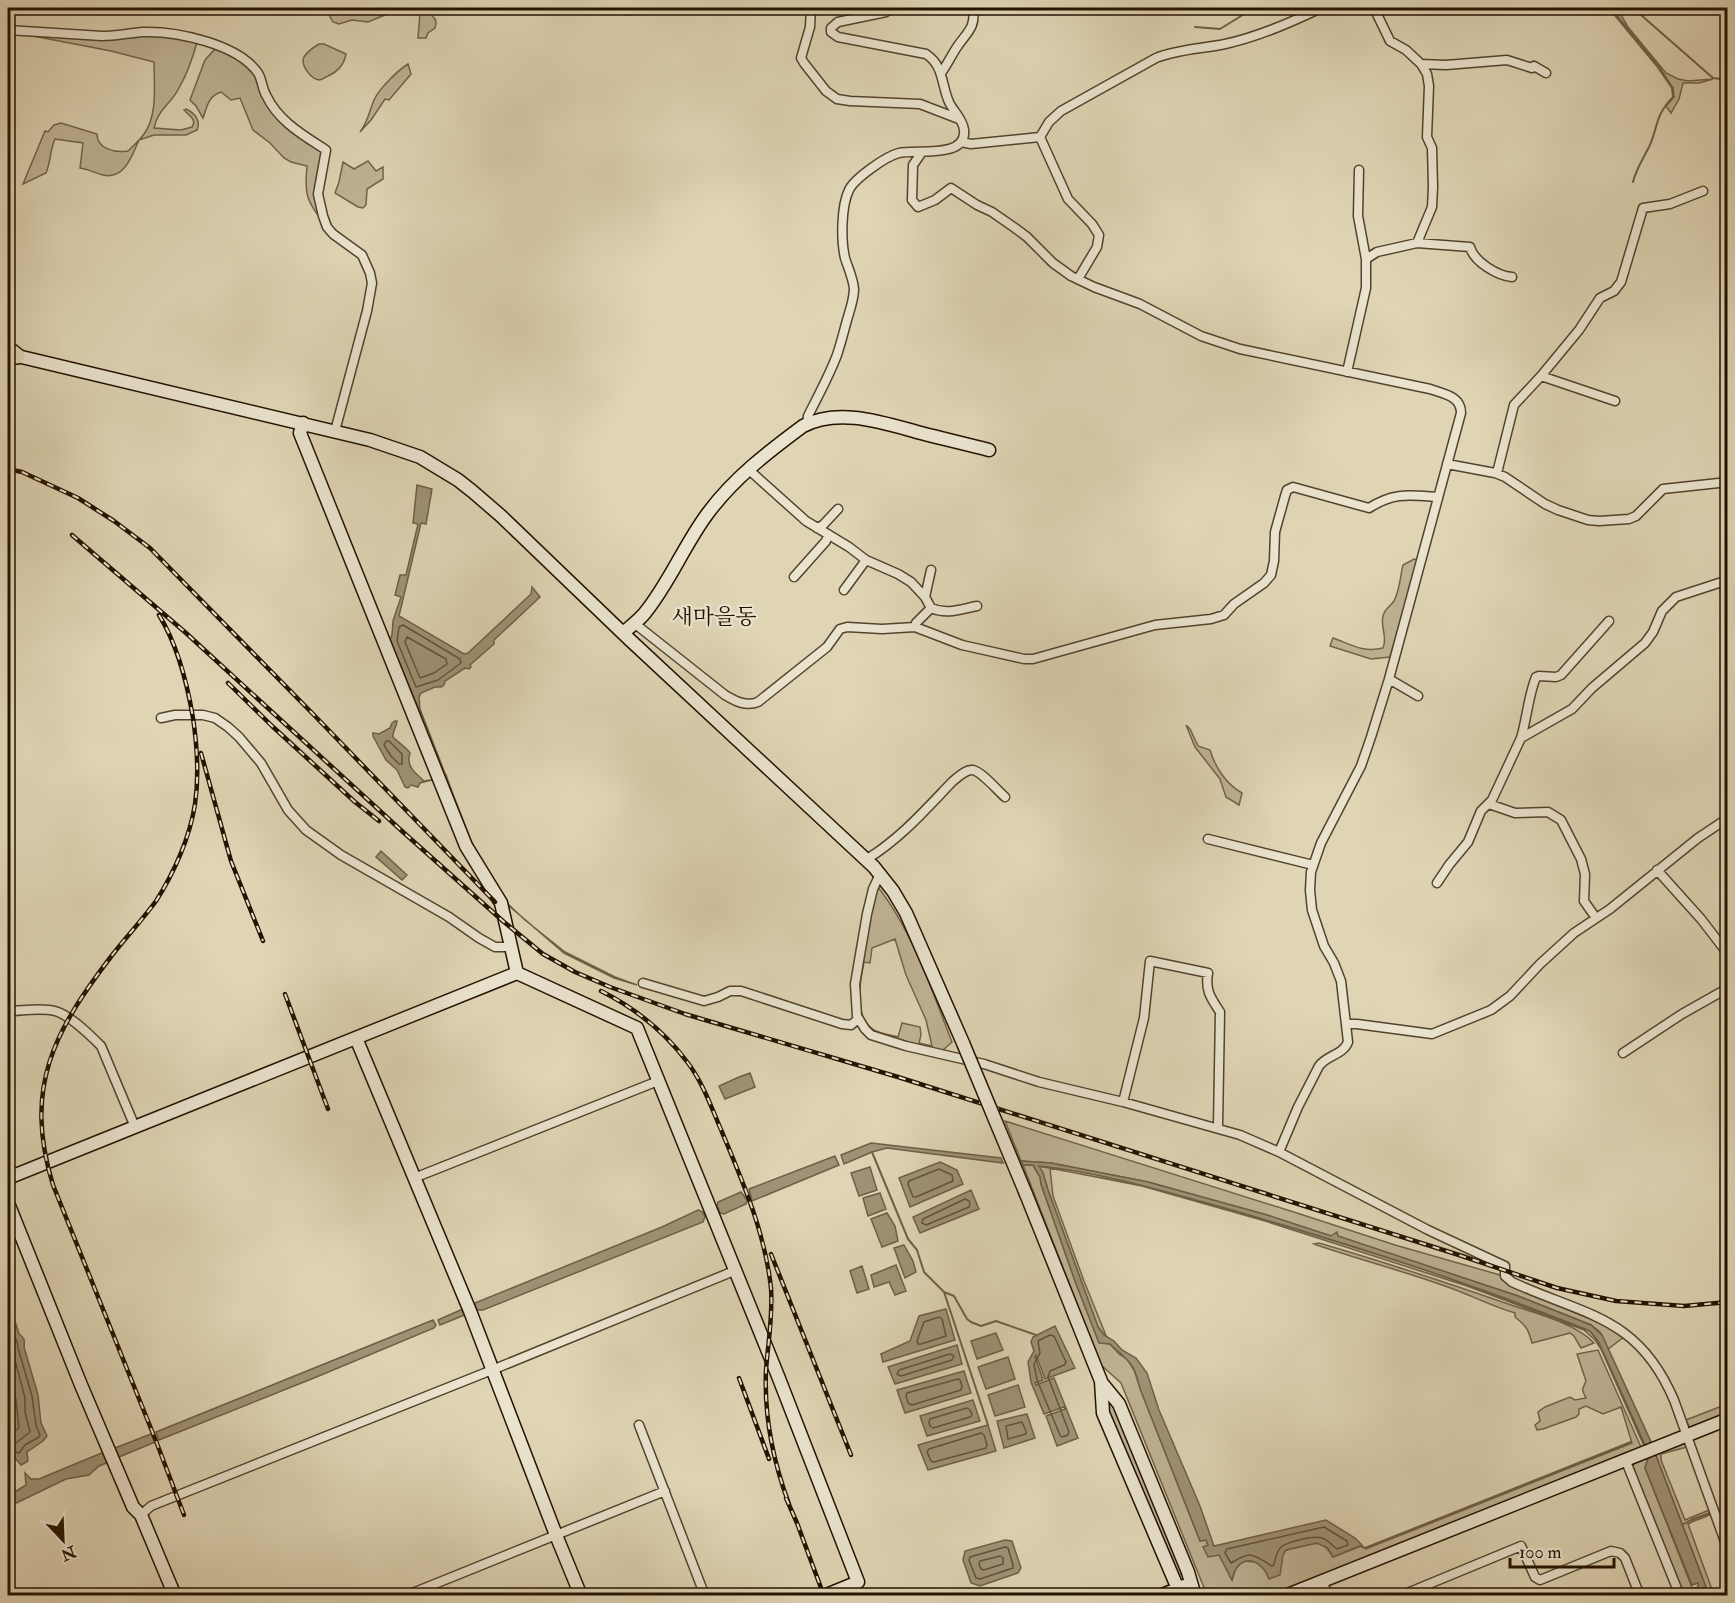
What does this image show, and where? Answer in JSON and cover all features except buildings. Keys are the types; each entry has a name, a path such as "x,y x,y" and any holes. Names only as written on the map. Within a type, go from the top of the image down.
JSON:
{"street":[{"path":"811,8 810,27 801,58 831,95 843,101 920,104 959,119"},
{"path":"941,73 958,45 970,31 974,17 973,8"},
{"path":"1040,136 1048,122 1061,111 1156,58 1170,52 1224,44 1261,34 1321,8"},
{"path":"1374,8 1390,41 1406,50 1421,64 1430,86 1427,137 1432,148 1432,207 1418,243"},
{"path":"807,424 808,416 837,355 852,302 853,283 844,249 844,208 848,191 866,173 892,155 939,152 961,142 964,132 948,101 937,63 926,54 838,38 831,32 833,24 838,22 886,12"},
{"path":"8,30 102,36 159,33 185,36 217,46 239,56 251,65 259,74 266,94 279,113 305,138 326,150 318,194 323,216 327,227 333,234 362,255 368,266 372,283 335,432"},
{"path":"1421,64 1446,65 1507,60 1532,68 1534,66 1546,73"},
{"path":"961,142 971,144 1040,136"},
{"path":"1040,136 1068,199 1092,224 1099,235 1097,247 1078,279"},
{"path":"922,152 913,165 912,200 918,207 935,200 951,188 976,206 992,212 1027,237 1053,263 1078,279 1140,304 1201,336 1223,344 1307,365 1430,390 1458,401 1461,413 1389,678 1361,766 1312,865 1310,890 1312,910 1324,946 1341,981 1349,1037 1347,1046 1341,1052 1324,1060 1319,1066 1279,1152"},
{"path":"1347,372 1366,288 1366,259 1358,216 1359,170"},
{"path":"1497,473 1514,405 1579,330 1600,298 1614,291 1621,282 1643,208 1670,204 1703,191"},
{"path":"1366,259 1377,252 1418,243 1470,247 1471,252 1493,271 1512,277"},
{"path":"10,354 370,440 426,460 458,480 501,516 880,873 906,913 963,1043 1101,1381 1119,1404 1193,1590 1160,1596"},
{"path":"1541,376 1615,401"},
{"path":"623,633 643,615 656,598 709,513 748,469 807,424 831,418 862,419 989,450"},
{"path":"303,423 300,433 466,846 501,903 517,974"},
{"path":"1447,464 1497,473 1557,510 1588,520 1599,521 1629,519 1636,516 1663,489 1728,482"},
{"path":"748,469 806,521 866,560 905,578 919,589 931,608 938,612 949,613 977,606"},
{"path":"634,623 725,695 739,702 753,704 812,660 827,647 840,629 847,627 882,629 915,627 962,645 1024,659 1034,659 1155,625 1211,619 1224,615 1234,604 1264,583 1271,575 1275,532 1285,496 1290,488 1297,487 1369,508 1385,498 1397,496 1438,497"},
{"path":"817,528 823,525 838,509"},
{"path":"794,577 826,541 828,534"},
{"path":"844,590 866,560"},
{"path":"925,597 931,570"},
{"path":"1521,738 1567,713 1592,688 1645,643 1653,632 1662,611 1676,597 1728,580"},
{"path":"915,627 916,623 931,608"},
{"path":"1437,883 1468,842 1481,811 1489,804 1521,738 1536,677 1561,675 1609,621"},
{"path":"1389,678 1418,696"},
{"path":"160,718 175,715 203,715 215,718 239,737 261,764 288,810 306,830 341,855 449,917 495,947 510,947"},
{"path":"867,859 886,847 912,825 967,770 980,774 1005,797"},
{"path":"1489,804 1515,813 1548,812 1561,820 1581,859 1585,874 1584,901 1596,918"},
{"path":"1347,1024 1432,1034 1473,1019 1502,1004 1574,933 1610,909 1698,838 1728,818"},
{"path":"1208,839 1312,865"},
{"path":"1657,870 1701,919 1728,954"},
{"path":"880,873 873,889 867,914 855,984 855,1008 858,1019 868,1033 883,1039 984,1064 1039,1082 1218,1127 1240,1135 1279,1152 1428,1230 1505,1266 1505,1276 1512,1282 1602,1318 1627,1334 1647,1353 1663,1376 1674,1400 1728,1550"},
{"path":"1123,1102 1144,1018 1150,961 1208,974 1210,998 1220,1012 1218,1127"},
{"path":"8,1178 517,974 637,1028 858,1582 824,1596"},
{"path":"643,983 704,1001 730,991 741,991 842,1024 851,1025 858,1019"},
{"path":"1623,1053 1682,1014 1728,988"},
{"path":"8,1011 51,1010 59,1012 91,1036 101,1046 135,1127"},
{"path":"356,1038 470,1311 581,1596"},
{"path":"414,1178 658,1081"},
{"path":"8,1203 98,1426 133,1507 141,1515 175,1596"},
{"path":"141,1515 151,1506 734,1271"},
{"path":"1101,1381 1104,1413 1179,1592"},
{"path":"1285,1596 1728,1419"},
{"path":"639,1425 705,1596"},
{"path":"1625,1459 1680,1596"},
{"path":"405,1596 665,1491"},
{"path":"1400,1596 1521,1546 1535,1577 1540,1580 1611,1551 1620,1552 1640,1596"},
{"path":"1322,1580 1328,1596"}],"shaded area":[{"path":"325,8 393,8 385,15 368,22 352,20 339,24 333,22"},
{"path":"422,8 433,8 431,15 436,22 435,28 428,33 426,38 418,38 420,13"},
{"path":"622,8 681,8 668,12 625,15"},
{"path":"1611,8 1617,8 1628,27 1666,73 1688,81 1713,79 1699,83 1683,83 1679,99 1671,113 1666,106 1674,97 1673,88 1658,65"},
{"path":"23,34 162,35 197,42 182,83 158,116 154,128 181,130 192,127 194,122 184,110 186,109 196,118 197,130 186,135 154,135 139,140 148,126 153,109 154,62"},
{"path":"319,44 346,54 342,65 321,80 313,77 307,71 303,60 307,53"},
{"path":"216,48 232,55 256,73 265,96 322,153 320,168 324,224 308,197 307,166 284,158 253,130 240,98 231,100 221,92 213,96 203,118 190,100 205,60"},
{"path":"408,64 411,74 389,100 385,99 360,132 380,91"},
{"path":"61,123 97,134 100,143 112,150 128,151 139,140 127,165 111,176 80,168 83,143 55,139 46,173 23,184 45,131 48,132 54,125"},
{"path":"368,161 376,171 383,167 383,179 367,189 366,205 363,208 335,193 343,162 354,169"},
{"path":"1414,559 1418,560 1390,657 1371,659 1330,646 1333,638 1363,649 1383,648 1384,613 1396,597 1403,565"},
{"path":"1186,725 1198,746 1210,750 1222,774 1242,793 1239,805 1226,797 1220,779 1195,747"},
{"path":"877,886 900,920 929,982 952,1042 942,1051 893,1040 876,1033 868,1027 861,1017 858,1002 860,969","holes":["895,939 906,975 926,1020 932,1046 919,1043 920,1027 902,1023 898,1037 874,1030 863,1017 860,998 861,979 864,962 870,963 872,948"]},
{"path":"1005,1121 1395,1245 1500,1275 1511,1286 1600,1323 1624,1337 1608,1349 1600,1332 1591,1325 1518,1296 1267,1215 1148,1182 1051,1163 1021,1161"},
{"path":"1023,1165 1033,1165 1040,1177 1075,1281 1099,1342 1110,1344 1127,1359 1134,1370 1200,1541 1206,1540 1208,1545 1219,1554 1232,1580 1236,1568 1243,1561 1255,1562 1265,1569 1280,1565 1285,1551 1315,1543 1323,1545 1333,1557 1361,1546 1366,1549 1632,1443 1621,1407 1603,1414 1586,1406 1579,1409 1576,1417 1537,1430 1535,1425 1540,1421 1538,1412 1545,1407 1570,1397 1575,1400 1586,1398 1583,1390 1586,1381 1577,1354 1598,1350 1641,1447 1272,1595 1207,1595 1121,1383 1101,1365"},
{"path":"1038,1166 1050,1168 1053,1196 1107,1338 1098,1327 1043,1173"},
{"path":"1071,1172 1146,1186 1257,1217 1427,1270 1590,1331 1598,1341 1646,1447 1601,1349 1584,1330 1467,1286 1265,1221 1142,1186"},
{"path":"1319,1243 1543,1316 1577,1330 1594,1343 1581,1348 1570,1333 1532,1343 1528,1331 1515,1317 1515,1313 1451,1288 1314,1244"},
{"path":"1113,1404 1182,1573 1178,1576 1107,1410 1108,1405"},
{"path":"1727,1404 1727,1413 1690,1428 1686,1420"},
{"path":"1684,1439 1687,1447 1661,1454 1661,1460 1685,1520 1709,1510 1711,1514 1688,1524 1714,1595 1709,1595 1655,1453"},
{"path":"1649,1455 1645,1468 1695,1595 1684,1595 1633,1467 1634,1462"}],"water":[{"path":"417,485 432,489 426,524 421,523 399,616 464,654 468,653 531,594 532,587 540,597 494,640 494,644 470,665 469,669 465,668 445,681 441,687 421,693 420,709 436,749 390,640 393,621 401,597 395,595 400,575 406,575 418,524 413,523"},
{"path":"395,721 397,723 393,737 410,753 409,762 412,769 424,781 436,779 420,783 418,787 411,785 408,788 405,787 397,770 386,760 373,736 373,733 379,734 390,728"},
{"path":"452,792 478,855 508,904 520,915 508,905 471,844"},
{"path":"381,851 407,875 402,880 376,857"},
{"path":"532,926 565,952 615,977 637,985 614,978 564,953"},
{"path":"750,1073 755,1087 725,1099 719,1086"},
{"path":"871,1143 1001,1158 1003,1163 887,1148 844,1164 841,1155"},
{"path":"835,1156 839,1165 752,1201 749,1189"},
{"path":"1021,1161 1051,1163 1148,1182 1267,1215 1331,1236 1337,1232 1338,1236 1518,1296 1591,1325 1602,1335 1652,1444 1646,1447 1598,1341 1590,1331 1457,1281 1283,1225 1140,1185 1039,1166 1098,1327 1122,1350 1136,1358 1147,1373 1159,1410 1200,1506 1214,1546 1326,1520 1362,1545 1333,1557 1328,1548 1317,1543 1286,1550 1280,1575 1269,1579 1260,1565 1249,1561 1239,1565 1232,1580 1219,1555 1208,1557 1203,1547 1208,1545 1206,1540 1200,1541 1134,1369 1110,1344 1099,1343 1075,1281 1040,1177 1033,1165 1023,1165"},
{"path":"940,1162 957,1170 963,1184 910,1207 899,1178"},
{"path":"870,1167 877,1190 859,1196 851,1173"},
{"path":"971,1190 979,1209 920,1233 913,1217"},
{"path":"741,1192 747,1200 746,1204 724,1214 720,1213 718,1202"},
{"path":"880,1193 886,1209 868,1216 863,1198"},
{"path":"698,1210 703,1212 705,1217 703,1222 483,1310 476,1310 475,1303 662,1227"},
{"path":"887,1213 895,1226 898,1241 882,1247 871,1219"},
{"path":"904,1245 916,1272 905,1278 894,1248"},
{"path":"896,1265 906,1291 895,1295 889,1282 874,1287 871,1275"},
{"path":"862,1266 869,1289 857,1293 850,1271"},
{"path":"465,1308 467,1314 440,1325 438,1320"},
{"path":"946,1309 955,1340 883,1362 881,1354 910,1341 919,1316"},
{"path":"433,1320 436,1325 434,1328 159,1440 156,1432"},
{"path":"8,1324 16,1324 19,1334 24,1339 24,1347 38,1395 41,1423 47,1436 27,1452 28,1461 21,1465 8,1455"},
{"path":"1055,1326 1075,1368 1045,1379 1036,1355 1043,1380 1035,1383 1036,1385 1054,1378 1078,1438 1057,1446 1046,1416 1065,1409 1064,1407 1044,1414 1031,1382 1028,1362 1034,1351 1031,1342 1033,1337"},
{"path":"996,1333 1003,1350 977,1359 971,1341"},
{"path":"957,1345 962,1364 895,1384 888,1367"},
{"path":"1008,1357 1015,1379 986,1389 978,1367"},
{"path":"964,1371 971,1393 905,1413 897,1390"},
{"path":"1018,1385 1025,1407 995,1416 988,1395"},
{"path":"973,1400 980,1421 927,1436 920,1416"},
{"path":"1027,1414 1035,1438 1004,1448 997,1421"},
{"path":"988,1425 996,1451 928,1470 918,1445"},
{"path":"151,1434 155,1442 119,1457 115,1448"},
{"path":"104,1452 109,1462 99,1466 89,1475 66,1479 8,1507 8,1496 26,1485 25,1473 31,1479 39,1479"},
{"path":"1655,1453 1709,1595 1695,1595 1693,1589 1698,1587 1698,1583 1692,1585 1645,1468 1649,1455"},
{"path":"1005,1540 1012,1541 1021,1568 1018,1573 980,1586 971,1583 963,1560 965,1551"}],"waterway":[{"path":"1195,27 1220,29 1254,8"},
{"path":"1609,8 1657,66 1672,88 1673,97 1660,116 1633,182"},
{"path":"1633,8 1713,78 1728,80"},
{"path":"872,1152 908,1239 917,1250 924,1272 944,1292 954,1296 971,1322 981,1326 996,1321 1036,1335"},
{"path":"944,1292 988,1425"},
{"path":"1361,1546 1365,1548 1631,1442"},
{"path":"1682,1525 1710,1513"}],"railway":[{"path":"8,469 22,472 78,498 150,548 495,902"},
{"path":"72,535 186,633 504,922 543,954 575,972 685,1014 898,1077 1557,1288 1616,1301 1684,1306 1728,1302"},
{"path":"159,615 181,665 193,718 197,772 193,816 175,867 163,890 92,982 60,1035 43,1089 41,1118 53,1185 184,1515"},
{"path":"228,683 355,802 379,821"},
{"path":"201,753 231,861 263,941"},
{"path":"601,991 626,1005 649,1022 688,1063 707,1096 745,1189 764,1247 771,1288 766,1404 774,1455 789,1504"},
{"path":"285,994 328,1109"},
{"path":"771,1254 851,1455"},
{"path":"739,1378 769,1459"},
{"path":"786,1498 824,1596"}],"district":[{"name":"새마을동","path":"714,617"}]}
